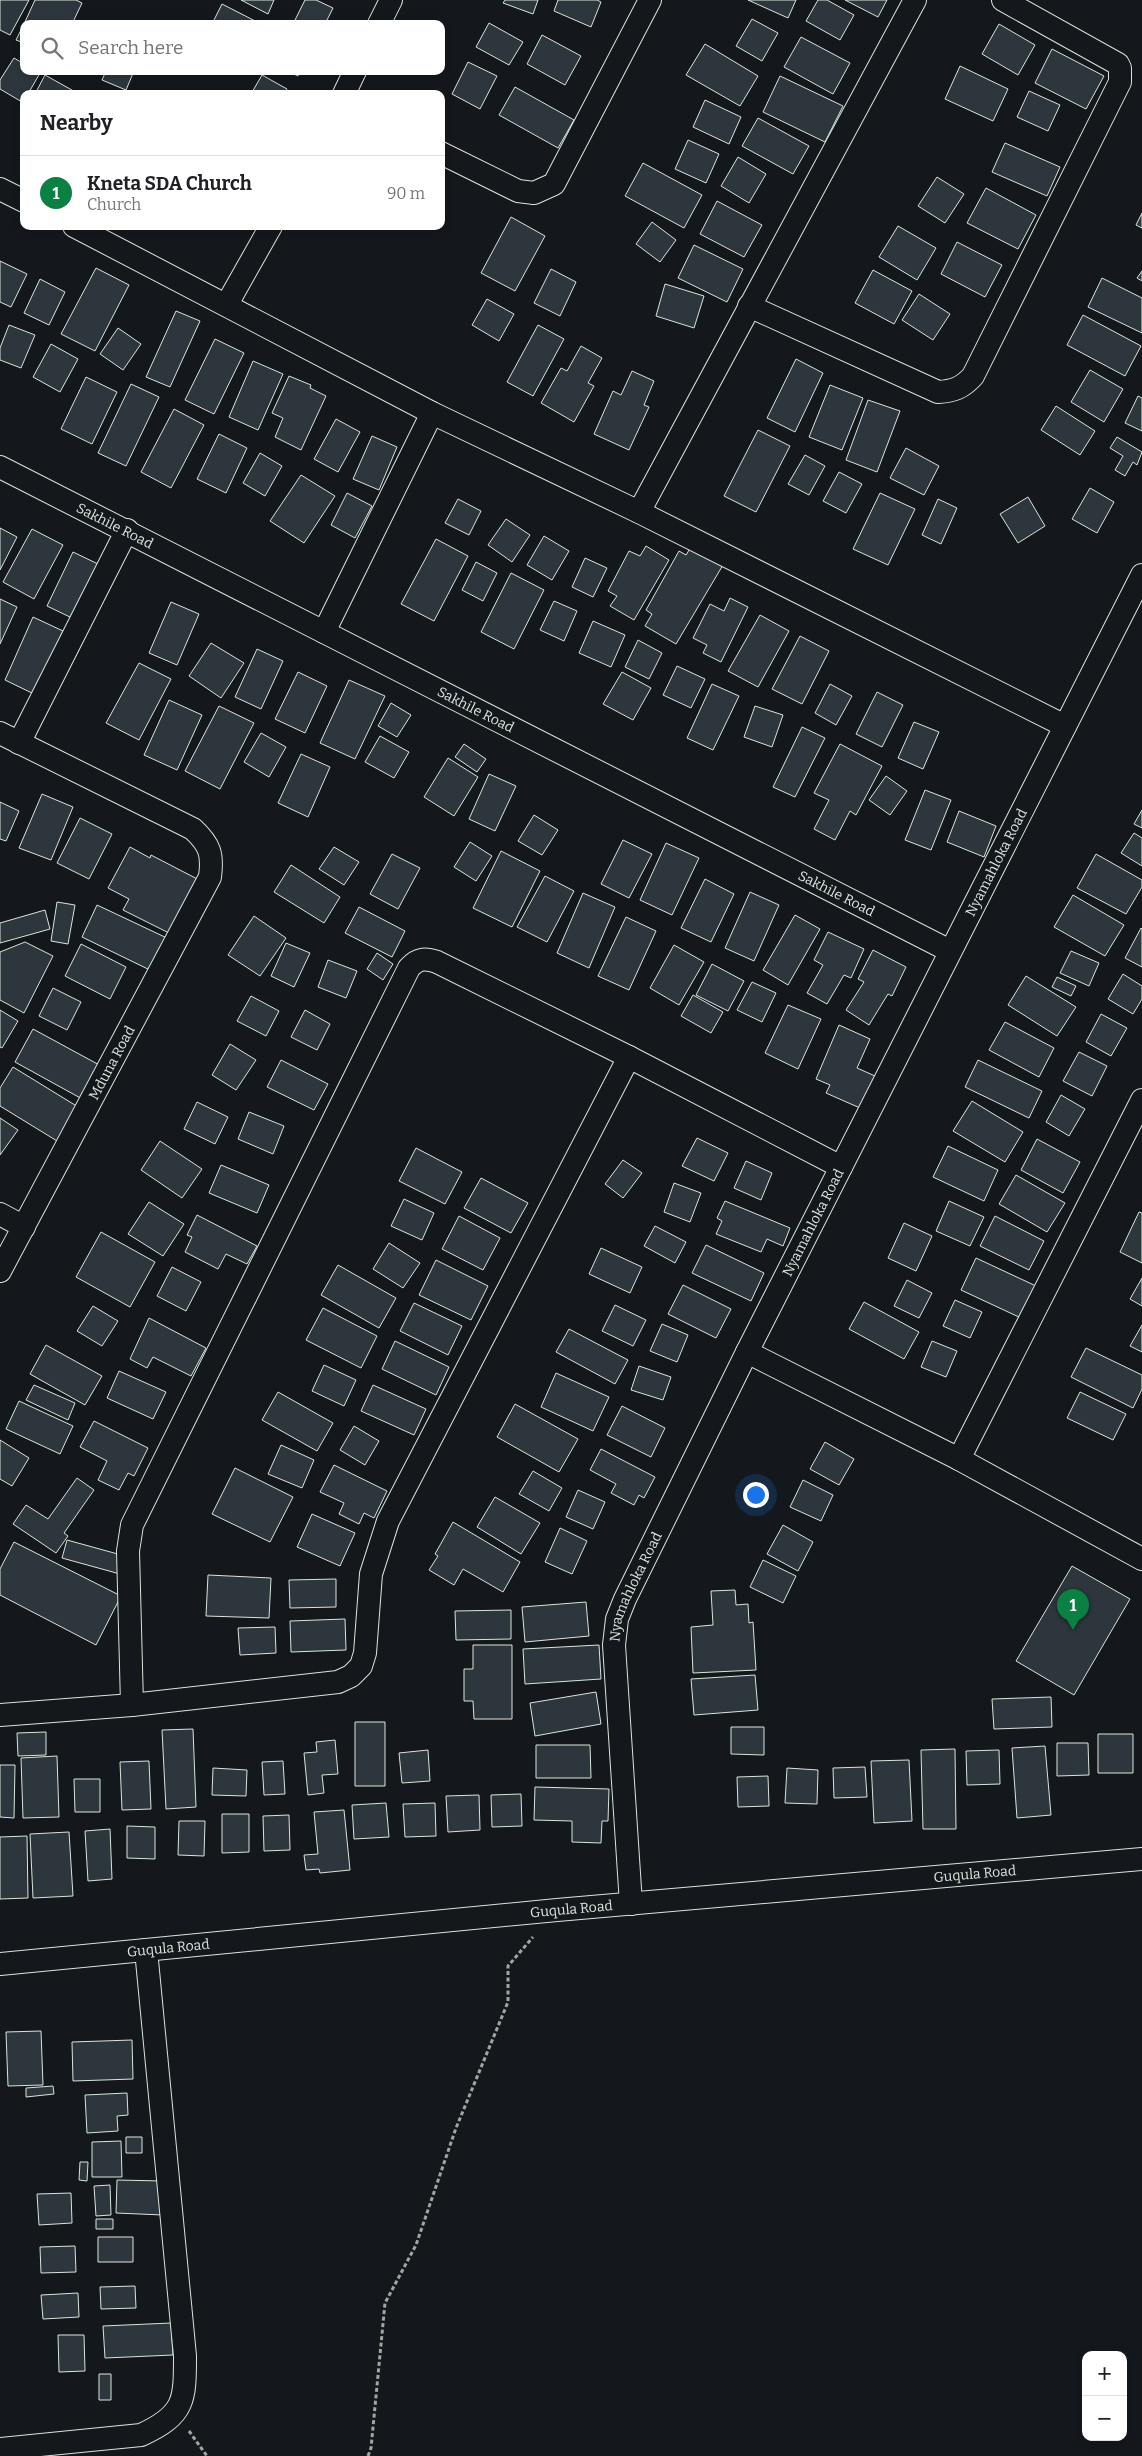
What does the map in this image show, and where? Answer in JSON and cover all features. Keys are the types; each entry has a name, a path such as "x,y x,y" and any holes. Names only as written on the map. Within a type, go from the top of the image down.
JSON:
{"street":[{"path":"381,20 391,0"},
{"path":"445,155 518,192 534,193 554,184 650,0"},
{"path":"639,512 915,0"},
{"path":"749,306 938,392 952,391 964,386 973,376 1120,82 1121,75 1118,64 1003,0"},
{"path":"346,90 353,75"},
{"path":"0,189 20,199"},
{"path":"82,230 227,304 432,413 639,512 1065,726"},
{"path":"227,304 269,230"},
{"path":"324,632 432,413"},
{"name":"Sakhile Road","path":"0,467 127,530 950,951"},
{"path":"10,738 127,530"},
{"name":"Nyamahloka Road","path":"631,1904 614,1644 618,1619 625,1599 747,1352 1142,575"},
{"name":"Mduna Road","path":"0,1271 210,876 212,863 210,851 205,840 193,829 10,738"},
{"path":"132,1705 128,1550 132,1525 409,968 422,959 437,962 629,1057 841,1167"},
{"path":"0,1714 132,1705 338,1682 351,1676 360,1666 367,1640 371,1574 388,1521 629,1057"},
{"path":"960,1459 1142,1100"},
{"path":"0,1214 24,1226"},
{"path":"747,1352 960,1459 1142,1559"},
{"name":"Guqula Road","path":"0,1964 557,1910 1142,1859"},
{"path":"0,2449 141,2436 178,2411 185,2385 185,2356 146,1950"}],"path":[{"path":"368,2456 371,2448 385,2303 416,2244 456,2128 508,2002 508,1966 557,1910"},
{"path":"178,2411 198,2446 207,2456"}],"building":[{"path":"0,0 29,0 10,35 0,30"},
{"path":"35,0 76,0 82,3 74,20 26,20"},
{"path":"241,0 274,0 268,14"},
{"path":"305,0 316,0 333,8 327,20 295,20"},
{"path":"505,0 538,0 533,14 503,3"},
{"path":"558,0 597,0 601,2 591,27 554,11"},
{"path":"748,0 796,0 788,18"},
{"path":"818,0 827,0 854,15 840,40 806,21"},
{"path":"845,0 887,0 878,17"},
{"path":"222,4 253,20 214,20"},
{"path":"752,19 778,33 762,61 736,46"},
{"path":"489,23 523,42 509,65 476,47"},
{"path":"999,24 1035,45 1018,75 982,54"},
{"path":"20,32 20,42 16,40"},
{"path":"542,35 581,56 565,85 527,64"},
{"path":"801,37 850,63 833,94 784,67"},
{"path":"705,44 758,76 740,106 686,75"},
{"path":"1052,49 1104,76 1086,109 1035,83"},
{"path":"14,58 20,62 20,75 39,75 30,90 20,90 20,101 0,89 0,80"},
{"path":"468,62 497,76 480,109 452,94"},
{"path":"960,66 1008,89 993,121 945,99"},
{"path":"45,75 72,90 37,90"},
{"path":"104,75 132,75 126,90 102,80"},
{"path":"262,75 287,89 287,90 253,90"},
{"path":"780,76 843,106 825,142 763,112"},
{"path":"515,87 574,120 558,148 499,115"},
{"path":"1029,91 1060,105 1048,131 1017,117"},
{"path":"705,100 741,117 729,144 693,127"},
{"path":"758,118 809,146 793,174 742,146"},
{"path":"688,140 719,154 706,183 675,169"},
{"path":"1005,143 1060,167 1047,196 992,172"},
{"path":"738,157 766,174 749,203 721,186"},
{"path":"643,163 702,195 684,228 625,196"},
{"path":"937,177 964,194 945,223 918,206"},
{"path":"986,188 1036,215 1018,249 967,223"},
{"path":"717,201 762,225 744,257 700,234"},
{"path":"1142,213 1142,228 1136,225"},
{"path":"511,217 545,236 515,291 481,273"},
{"path":"652,222 676,240 660,262 636,244"},
{"path":"898,226 936,248 917,280 879,257"},
{"path":"957,242 1002,265 985,297 941,274"},
{"path":"694,245 743,269 727,302 678,278"},
{"path":"0,261 27,274 11,307 0,302"},
{"path":"96,268 129,285 95,351 61,334"},
{"path":"551,269 576,282 560,316 534,303"},
{"path":"873,270 912,291 894,324 855,303"},
{"path":"1142,271 1142,281 1137,278"},
{"path":"1102,278 1142,298 1142,333 1088,307"},
{"path":"40,279 65,292 49,325 24,313"},
{"path":"665,284 704,296 694,328 656,316"},
{"path":"919,294 950,314 933,340 902,320"},
{"path":"487,299 514,314 499,341 472,325"},
{"path":"176,311 200,321 170,387 146,377"},
{"path":"1083,315 1141,346 1125,376 1067,345"},
{"path":"9,325 35,335 21,368 0,360 0,348"},
{"path":"538,325 564,339 533,396 507,382"},
{"path":"118,328 141,344 123,370 100,354"},
{"path":"215,339 244,353 214,414 185,400"},
{"path":"51,344 78,359 60,392 33,377"},
{"path":"581,346 602,358 588,383 594,386 574,422 541,403 561,368 567,371"},
{"path":"796,359 823,373 795,432 767,418"},
{"path":"253,361 283,374 258,430 229,417"},
{"path":"1090,370 1123,389 1104,422 1071,402"},
{"path":"632,371 654,381 644,405 649,407 629,450 594,434 613,391 621,395"},
{"path":"289,376 311,385 310,388 326,396 301,450 275,437 283,418 272,413"},
{"path":"86,377 117,392 92,444 61,429"},
{"path":"131,384 159,397 126,466 98,453"},
{"path":"830,385 863,398 842,450 809,437"},
{"path":"1138,396 1142,398 1142,431 1125,423"},
{"path":"868,400 900,411 877,472 846,460"},
{"path":"1056,406 1095,431 1080,455 1041,430"},
{"path":"174,409 204,425 171,488 141,472"},
{"path":"336,419 360,432 338,472 314,459"},
{"path":"758,430 790,446 756,512 724,496"},
{"path":"219,434 247,448 226,493 197,479"},
{"path":"372,436 397,447 379,490 353,479"},
{"path":"1117,437 1142,452 1137,465 1133,462 1125,476 1115,470 1123,456 1110,448"},
{"path":"906,448 939,466 924,495 890,478"},
{"path":"260,453 282,466 265,496 243,483"},
{"path":"805,455 825,466 809,495 788,484"},
{"path":"839,472 862,484 846,513 823,501"},
{"path":"301,475 335,496 304,543 270,521"},
{"path":"1090,488 1114,502 1097,533 1072,519"},
{"path":"347,493 372,506 355,538 331,525"},
{"path":"880,493 915,509 888,565 853,549"},
{"path":"1028,497 1045,526 1018,543 1000,514"},
{"path":"458,499 481,511 469,535 445,523"},
{"path":"938,499 957,508 941,544 922,535"},
{"path":"506,519 530,535 512,562 488,545"},
{"path":"0,528 17,537 0,570"},
{"path":"32,529 63,545 34,599 3,582"},
{"path":"544,536 569,551 552,580 527,565"},
{"path":"436,539 468,556 434,621 401,604"},
{"path":"646,546 669,560 634,620 610,606 617,596 608,591 629,551 640,556"},
{"path":"691,547 723,565 676,644 645,626 652,614 646,610 679,551 686,555"},
{"path":"73,552 98,564 72,618 47,606"},
{"path":"585,558 607,568 593,597 572,587"},
{"path":"476,562 497,573 483,601 462,590"},
{"path":"511,573 544,590 514,649 481,632"},
{"path":"730,598 748,607 721,662 703,653 707,645 693,638 710,604 724,611"},
{"path":"0,599 17,607 0,644"},
{"path":"554,601 577,611 564,641 540,630"},
{"path":"171,602 199,614 177,665 149,653"},
{"path":"760,615 789,631 758,687 728,671"},
{"path":"33,617 63,631 34,694 5,680"},
{"path":"593,621 625,635 611,667 579,653"},
{"path":"800,636 829,651 802,704 772,689"},
{"path":"638,640 662,653 649,679 625,667"},
{"path":"211,643 244,663 221,698 189,676"},
{"path":"257,649 283,661 261,709 235,697"},
{"path":"139,663 171,679 139,740 106,723"},
{"path":"677,666 705,679 691,708 663,695"},
{"path":"298,672 327,686 305,733 275,719"},
{"path":"622,672 651,688 633,720 603,704"},
{"path":"349,680 385,696 355,759 320,743"},
{"path":"712,684 739,696 713,750 687,738"},
{"path":"830,684 852,696 836,725 815,713"},
{"path":"877,692 903,705 882,747 856,734"},
{"path":"169,700 202,715 177,770 144,755"},
{"path":"391,703 411,715 397,737 378,726"},
{"path":"219,706 254,723 220,789 185,771"},
{"path":"755,706 783,715 772,747 744,737"},
{"path":"914,722 939,732 923,769 898,758"},
{"path":"802,727 825,738 795,797 773,787"},
{"path":"261,733 286,747 269,777 244,762"},
{"path":"380,736 409,752 394,778 365,762"},
{"path":"464,744 486,759 477,772 455,757"},
{"path":"840,744 882,766 856,815 850,811 835,840 814,829 829,800 814,793"},
{"path":"301,754 330,767 308,817 278,803"},
{"path":"448,758 478,777 454,816 424,797"},
{"path":"489,774 516,786 495,831 469,819"},
{"path":"886,776 907,791 890,815 869,800"},
{"path":"925,790 951,800 931,850 905,840"},
{"path":"42,794 73,807 51,860 19,848"},
{"path":"0,802 19,811 6,841 0,839"},
{"path":"1142,810 1142,828 1134,824"},
{"path":"959,811 996,826 984,857 947,842"},
{"path":"534,815 558,830 542,855 518,841"},
{"path":"80,818 112,834 89,879 57,863"},
{"path":"1134,833 1142,838 1142,866 1121,853"},
{"path":"623,840 652,854 629,898 601,884"},
{"path":"470,842 492,856 476,881 454,867"},
{"path":"666,843 699,858 672,915 640,900"},
{"path":"130,847 150,858 151,855 203,882 175,936 123,910 129,899 108,888"},
{"path":"334,847 359,862 344,885 319,869"},
{"path":"501,851 540,871 512,927 473,908"},
{"path":"392,854 420,868 398,909 370,894"},
{"path":"1096,854 1142,880 1142,887 1126,914 1077,888"},
{"path":"291,865 340,897 324,923 274,892"},
{"path":"545,876 574,891 547,942 517,927"},
{"path":"705,879 734,894 711,942 681,928"},
{"path":"750,892 779,905 754,961 725,948"},
{"path":"583,893 615,907 589,968 557,953"},
{"path":"1073,895 1124,925 1105,956 1054,927"},
{"path":"57,902 75,905 68,944 51,941"},
{"path":"97,905 169,939 154,972 82,937"},
{"path":"359,907 405,931 392,957 345,933"},
{"path":"45,910 50,929 0,943 0,923"},
{"path":"795,915 820,929 788,985 763,970"},
{"path":"254,916 286,938 260,976 228,955"},
{"path":"626,917 656,931 629,990 598,976"},
{"path":"1142,929 1142,967 1125,958"},
{"path":"828,932 864,949 851,978 844,975 827,1004 807,993 823,965 814,960"},
{"path":"25,942 53,956 24,1013 0,1000 0,952"},
{"path":"286,943 310,953 294,987 271,976"},
{"path":"81,944 126,967 110,999 65,976"},
{"path":"674,945 704,962 679,1005 650,988"},
{"path":"873,950 906,967 892,996 888,994 869,1025 846,1010 864,982 858,979"},
{"path":"1071,951 1099,963 1089,986 1060,973"},
{"path":"377,953 393,964 383,980 367,969"},
{"path":"328,960 357,971 346,998 318,987"},
{"path":"712,964 744,981 728,1011 696,995"},
{"path":"1123,974 1142,986 1142,999 1133,1014 1108,999"},
{"path":"1026,976 1076,1007 1057,1036 1008,1005"},
{"path":"1057,977 1076,986 1071,996 1052,987"},
{"path":"752,982 776,993 762,1022 737,1010"},
{"path":"53,988 81,1002 67,1030 39,1016"},
{"path":"693,995 723,1012 711,1033 681,1016"},
{"path":"251,996 279,1011 266,1036 237,1021"},
{"path":"788,1005 821,1019 798,1069 765,1053"},
{"path":"0,1010 18,1021 2,1048 0,1047"},
{"path":"305,1010 330,1024 317,1050 291,1037"},
{"path":"1101,1014 1127,1028 1111,1056 1086,1042"},
{"path":"1005,1022 1054,1048 1039,1077 989,1050"},
{"path":"839,1025 870,1039 857,1068 875,1076 860,1108 826,1093 830,1085 816,1079"},
{"path":"33,1029 103,1067 84,1100 15,1062"},
{"path":"230,1044 256,1060 236,1090 212,1075"},
{"path":"1079,1052 1107,1066 1092,1096 1063,1081"},
{"path":"281,1060 328,1084 314,1110 267,1087"},
{"path":"978,1060 1042,1091 1029,1118 965,1087"},
{"path":"13,1067 83,1110 62,1144 0,1106 0,1088"},
{"path":"1061,1095 1085,1109 1069,1136 1046,1122"},
{"path":"972,1101 1023,1132 1005,1162 953,1131"},
{"path":"197,1102 228,1117 215,1144 184,1129"},
{"path":"249,1112 284,1126 273,1154 238,1139"},
{"path":"0,1118 18,1130 0,1155"},
{"path":"697,1138 728,1153 714,1181 682,1166"},
{"path":"1037,1139 1080,1162 1063,1193 1021,1170"},
{"path":"160,1141 202,1169 182,1198 141,1170"},
{"path":"948,1146 998,1170 984,1201 933,1177"},
{"path":"416,1148 462,1172 445,1204 399,1181"},
{"path":"623,1160 642,1173 623,1198 605,1184"},
{"path":"746,1161 772,1173 761,1200 734,1188"},
{"path":"221,1165 269,1185 257,1213 209,1193"},
{"path":"1016,1175 1065,1203 1047,1232 999,1204"},
{"path":"481,1178 528,1203 511,1233 464,1208"},
{"path":"674,1183 701,1193 690,1222 664,1212"},
{"path":"404,1199 434,1213 422,1240 391,1226"},
{"path":"725,1201 790,1228 783,1246 767,1239 761,1252 716,1234 722,1221 717,1218"},
{"path":"949,1201 984,1217 970,1246 936,1231"},
{"path":"149,1202 184,1224 163,1256 128,1234"},
{"path":"1139,1212 1142,1213 1142,1263 1120,1252"},
{"path":"197,1215 257,1246 247,1264 226,1254 218,1269 185,1252 192,1237 187,1235"},
{"path":"459,1216 500,1238 483,1270 442,1249"},
{"path":"995,1216 1044,1241 1029,1270 980,1246"},
{"path":"904,1223 932,1236 916,1271 888,1258"},
{"path":"655,1226 686,1242 675,1263 644,1246"},
{"path":"101,1232 155,1262 130,1307 76,1277"},
{"path":"389,1243 420,1263 403,1288 373,1269"},
{"path":"706,1245 764,1273 751,1301 692,1273"},
{"path":"601,1248 642,1267 630,1293 589,1274"},
{"path":"976,1258 1036,1286 1021,1318 961,1290"},
{"path":"436,1260 488,1286 471,1320 419,1295"},
{"path":"338,1265 396,1298 379,1328 321,1295"},
{"path":"172,1267 201,1282 186,1311 157,1296"},
{"path":"1142,1278 1142,1306 1130,1299"},
{"path":"907,1280 932,1293 919,1318 894,1306"},
{"path":"683,1285 731,1309 716,1338 668,1314"},
{"path":"955,1300 982,1312 970,1338 943,1326"},
{"path":"864,1302 919,1332 904,1359 849,1329"},
{"path":"414,1303 462,1326 448,1355 400,1331"},
{"path":"615,1305 646,1320 633,1346 602,1331"},
{"path":"93,1306 118,1321 102,1346 77,1331"},
{"path":"323,1308 377,1336 361,1368 306,1340"},
{"path":"149,1318 206,1348 191,1376 153,1357 147,1368 130,1359"},
{"path":"662,1324 688,1335 677,1362 650,1351"},
{"path":"1142,1325 1142,1352 1130,1346"},
{"path":"569,1329 628,1360 615,1384 556,1352"},
{"path":"395,1341 449,1367 436,1395 382,1369"},
{"path":"932,1341 957,1351 946,1377 921,1367"},
{"path":"46,1345 102,1376 85,1405 30,1374"},
{"path":"1086,1348 1142,1375 1142,1389 1133,1408 1071,1377"},
{"path":"324,1365 356,1380 344,1406 312,1391"},
{"path":"639,1366 671,1377 663,1400 631,1390"},
{"path":"119,1371 166,1392 153,1419 107,1398"},
{"path":"556,1373 609,1397 593,1431 541,1407"},
{"path":"34,1385 75,1403 68,1420 26,1400"},
{"path":"373,1385 426,1409 414,1435 361,1411"},
{"path":"278,1392 333,1423 317,1451 262,1420"},
{"path":"1080,1392 1126,1414 1113,1440 1067,1418"},
{"path":"19,1401 73,1426 60,1454 6,1429"},
{"path":"515,1404 578,1439 559,1472 497,1437"},
{"path":"622,1406 665,1428 651,1457 607,1435"},
{"path":"94,1421 148,1448 134,1476 128,1473 119,1490 98,1480 107,1461 80,1447"},
{"path":"354,1426 379,1441 365,1465 340,1450"},
{"path":"0,1440 29,1458 12,1486 0,1479"},
{"path":"825,1442 854,1459 839,1485 810,1469"},
{"path":"281,1445 314,1460 302,1488 268,1474"},
{"path":"601,1449 655,1477 644,1498 639,1495 634,1505 611,1493 616,1484 590,1470"},
{"path":"334,1465 387,1491 374,1518 364,1513 359,1524 339,1514 344,1503 320,1492"},
{"path":"235,1468 293,1497 270,1542 212,1514"},
{"path":"533,1471 562,1488 549,1511 519,1494"},
{"path":"77,1478 94,1490 64,1533 68,1536 56,1553 13,1524 26,1505 48,1519"},
{"path":"803,1480 833,1495 821,1521 790,1507"},
{"path":"578,1490 605,1502 593,1529 566,1517"},
{"path":"495,1497 540,1523 521,1554 477,1527"},
{"path":"312,1514 355,1533 340,1566 297,1547"},
{"path":"453,1522 520,1562 503,1592 463,1569 454,1585 429,1570 438,1556 435,1554"},
{"path":"783,1525 813,1542 798,1571 767,1554"},
{"path":"560,1528 587,1541 572,1574 545,1562"},
{"path":"67,1540 125,1556 120,1574 62,1558"},
{"path":"14,1542 121,1596 96,1645 0,1595 0,1569"},
{"path":"763,1560 796,1576 783,1603 750,1587"},
{"path":"1072,1566 1130,1599 1074,1695 1016,1661"},
{"path":"208,1575 271,1578 269,1618 206,1616"},
{"path":"336,1579 336,1607 290,1608 289,1580"},
{"path":"735,1590 736,1605 748,1604 749,1623 753,1622 756,1670 693,1673 691,1627 713,1625 711,1591"},
{"path":"586,1602 589,1636 525,1642 522,1607"},
{"path":"511,1610 511,1639 456,1640 455,1611"},
{"path":"345,1619 346,1650 291,1652 290,1621"},
{"path":"275,1627 276,1653 240,1655 238,1628"},
{"path":"473,1645 512,1645 512,1719 474,1719 473,1701 464,1701 464,1669 473,1669"},
{"path":"599,1645 601,1679 525,1684 523,1649"},
{"path":"755,1675 758,1710 694,1715 691,1679"},
{"path":"596,1692 601,1724 535,1736 530,1703"},
{"path":"1051,1697 1052,1727 994,1729 992,1699"},
{"path":"355,1722 385,1722 385,1786 355,1786"},
{"path":"731,1727 764,1727 764,1755 731,1754"},
{"path":"193,1729 196,1807 166,1809 162,1730"},
{"path":"46,1732 46,1755 18,1756 17,1733"},
{"path":"1098,1734 1133,1734 1133,1773 1098,1773"},
{"path":"335,1740 338,1774 322,1775 324,1793 308,1795 304,1753 317,1752 316,1742"},
{"path":"1057,1743 1088,1743 1089,1775 1057,1776"},
{"path":"536,1745 590,1745 591,1778 536,1778"},
{"path":"1045,1746 1051,1815 1017,1818 1012,1748"},
{"path":"955,1749 956,1829 923,1829 921,1750"},
{"path":"428,1750 430,1781 402,1783 399,1753"},
{"path":"999,1750 1000,1784 967,1785 966,1751"},
{"path":"57,1756 59,1817 23,1818 21,1758"},
{"path":"909,1760 912,1821 874,1823 871,1761"},
{"path":"149,1761 151,1809 122,1810 120,1762"},
{"path":"283,1761 285,1794 264,1795 262,1762"},
{"path":"0,1765 15,1765 14,1818 0,1817"},
{"path":"865,1767 867,1797 834,1798 833,1768"},
{"path":"213,1768 247,1770 246,1796 212,1795"},
{"path":"787,1768 818,1770 817,1804 785,1803"},
{"path":"768,1776 769,1806 738,1807 737,1777"},
{"path":"74,1779 100,1779 100,1812 75,1812"},
{"path":"535,1787 609,1789 608,1821 602,1821 601,1843 572,1842 572,1821 534,1820"},
{"path":"521,1794 522,1826 492,1827 491,1795"},
{"path":"479,1795 480,1830 448,1832 446,1796"},
{"path":"386,1803 389,1837 354,1839 352,1805"},
{"path":"435,1803 436,1836 405,1837 403,1804"},
{"path":"344,1810 350,1870 320,1873 319,1869 306,1870 304,1855 318,1854 314,1812"},
{"path":"222,1814 249,1814 249,1852 222,1853"},
{"path":"289,1815 290,1850 264,1851 263,1816"},
{"path":"179,1821 205,1821 204,1856 178,1855"},
{"path":"127,1826 155,1827 155,1859 127,1858"},
{"path":"110,1829 112,1879 88,1881 85,1831"},
{"path":"69,1832 73,1896 33,1898 30,1834"},
{"path":"27,1836 28,1898 0,1899 0,1837"},
{"path":"41,2031 43,2085 8,2086 6,2032"},
{"path":"132,2040 133,2079 73,2081 72,2042"},
{"path":"53,2086 54,2094 26,2097 26,2088"},
{"path":"127,2093 128,2115 117,2116 118,2131 87,2133 85,2095"},
{"path":"126,2137 142,2137 142,2153 126,2153"},
{"path":"121,2141 122,2177 92,2177 92,2142"},
{"path":"80,2162 88,2162 87,2181 79,2180"},
{"path":"117,2180 163,2181 163,2215 116,2213"},
{"path":"110,2185 111,2215 96,2216 94,2186"},
{"path":"71,2193 72,2223 39,2225 37,2194"},
{"path":"96,2219 113,2219 113,2229 96,2229"},
{"path":"98,2237 133,2237 133,2262 98,2262"},
{"path":"75,2246 76,2272 41,2273 40,2247"},
{"path":"135,2286 136,2308 101,2309 100,2287"},
{"path":"78,2293 79,2317 43,2319 41,2295"},
{"path":"171,2323 173,2355 105,2358 103,2326"},
{"path":"58,2335 84,2335 85,2371 59,2372"},
{"path":"99,2374 111,2374 111,2400 99,2400"}],"place":[{"name":"Kneta SDA Church","path":"1073,1630"}]}
